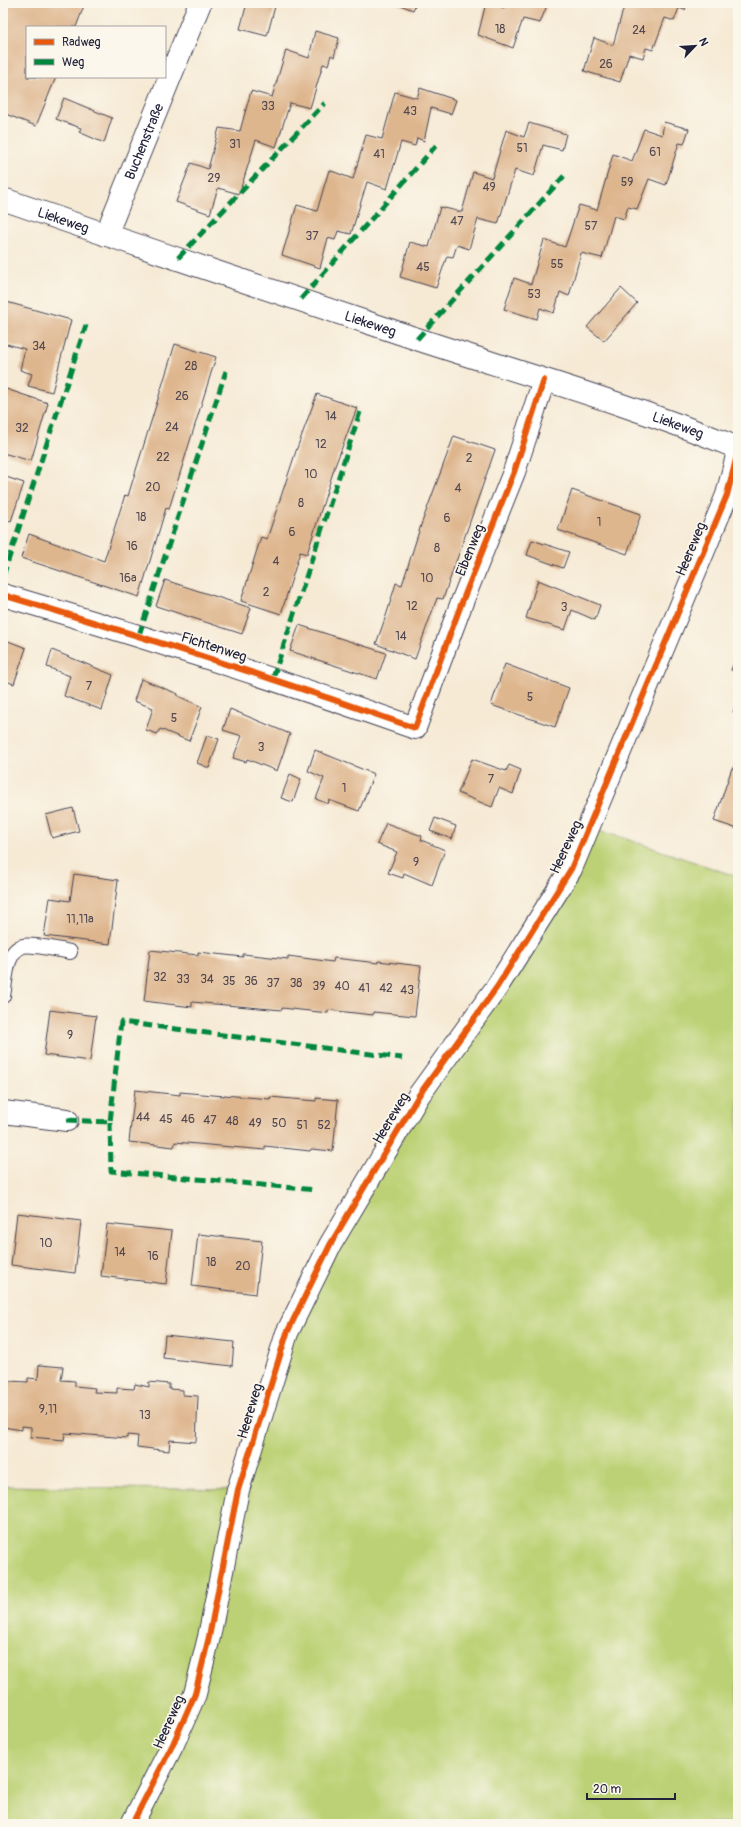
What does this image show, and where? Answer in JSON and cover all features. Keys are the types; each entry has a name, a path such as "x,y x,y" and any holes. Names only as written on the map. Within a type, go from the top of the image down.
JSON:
{"street":[{"name":"Buchenstraße","path":"106,235 200,3"},
{"name":"Liekeweg","path":"3,199 106,235 692,429 738,448"},
{"name":"Eibenweg","path":"415,728 462,602 514,472 544,380"},
{"name":"Heereweg","path":"132,1824 173,1744 195,1694 209,1637 238,1490 287,1333 330,1245 419,1095 498,987 571,869 727,495 738,452"},
{"name":"Fichtenweg","path":"3,595 139,635 274,678 415,728"},
{"path":"3,1112 67,1120"}],"lane":[{"path":"3,996 9,962 15,950 24,946 70,952"}],"green space":[{"path":"588,828 621,837 738,877 738,1824 3,1824 3,1486 238,1490 287,1333"}],"building":[{"path":"3,3 85,3 76,26 26,26 26,78 56,78 36,126 3,113"},
{"path":"247,3 276,3 267,36 240,29"},
{"path":"395,3 416,3 413,10"},
{"path":"486,3 504,8 505,3 548,3 540,23 523,19 513,48 478,35"},
{"path":"625,3 687,3 685,10 679,8 674,21 665,18 653,50 646,48 643,58 629,54 620,82 584,71 594,38 613,45"},
{"path":"315,31 339,38 334,57 331,55 328,65 323,64 310,108 290,103 276,147 256,140 239,194 218,188 210,214 176,202 191,163 208,169 219,128 240,131 251,91 272,97 286,50 309,58"},
{"path":"420,88 456,100 451,114 431,108 424,141 417,138 415,146 401,142 387,189 367,182 351,234 338,231 335,240 328,238 320,268 282,255 297,205 317,211 329,170 353,179 366,135 382,139 395,92 417,98"},
{"path":"64,98 112,118 104,143 79,132 81,128 56,119"},
{"path":"664,122 689,129 684,144 679,143 666,185 649,179 637,209 628,207 624,219 614,216 602,258 581,253 569,296 560,292 554,313 540,308 537,319 504,309 514,278 531,284 544,240 565,247 579,205 597,210 613,154 632,161 644,129 662,135"},
{"path":"529,123 566,134 562,150 543,145 534,176 515,170 498,224 478,219 469,249 457,245 453,257 447,256 436,288 400,277 410,242 429,247 440,207 462,212 473,172 492,178 506,130 524,137"},
{"path":"621,288 637,303 604,341 587,327"},
{"path":"3,301 71,320 52,392 28,386 32,374 20,370 25,349 3,343"},
{"path":"175,344 216,357 169,509 166,508 139,597 21,558 29,534 104,561 125,495 128,496"},
{"path":"3,388 48,403 31,461 3,453"},
{"path":"317,394 357,408 335,466 307,554 300,552 281,614 241,601 261,537 267,539 296,451"},
{"path":"454,436 495,450 443,599 437,598 415,659 376,644 396,583 402,585 421,525"},
{"path":"3,476 24,483 11,521 3,519"},
{"path":"572,490 641,514 627,554 558,530"},
{"path":"532,540 569,552 563,568 527,555"},
{"path":"165,580 251,608 242,634 156,606"},
{"path":"538,580 600,605 595,620 572,610 565,630 526,618"},
{"path":"299,625 386,653 377,679 290,651"},
{"path":"3,639 26,648 14,684 3,680"},
{"path":"52,650 113,675 102,710 64,696 70,676 47,667"},
{"path":"738,652 738,672 731,670"},
{"path":"505,664 569,688 555,727 491,705"},
{"path":"141,679 178,694 178,696 202,707 189,741 160,729 157,734 146,730 153,708 134,701"},
{"path":"738,700 738,714 733,712"},
{"path":"230,709 290,734 277,771 247,759 246,762 233,758 242,736 223,730"},
{"path":"207,735 219,739 209,768 197,763"},
{"path":"315,750 374,774 359,811 329,800 328,804 316,799 324,778 308,771"},
{"path":"472,759 506,771 509,765 521,770 513,794 499,788 492,807 458,793"},
{"path":"732,768 738,770 738,829 714,821"},
{"path":"290,774 301,779 293,802 281,798"},
{"path":"73,808 79,831 52,838 46,815"},
{"path":"435,818 456,826 452,839 430,831"},
{"path":"386,823 422,836 421,840 445,850 432,885 404,873 403,878 388,873 397,852 377,844"},
{"path":"74,874 118,880 110,944 44,936 50,898 70,901"},
{"path":"150,950 198,955 198,952 243,957 243,954 288,959 288,956 333,962 334,958 421,966 415,1016 373,1012 373,1015 328,1010 328,1013 282,1008 282,1010 192,1002 192,1007 144,1001"},
{"path":"50,1010 96,1016 90,1061 44,1055"},
{"path":"135,1090 180,1095 180,1092 270,1099 270,1097 316,1101 316,1098 338,1100 333,1151 311,1149 310,1151 265,1146 265,1150 175,1142 174,1147 129,1142"},
{"path":"17,1213 81,1221 75,1273 11,1265"},
{"path":"107,1224 172,1231 166,1284 101,1276"},
{"path":"198,1234 262,1241 256,1294 192,1286"},
{"path":"165,1335 234,1342 232,1366 163,1358"},
{"path":"39,1365 63,1367 61,1380 75,1381 75,1386 95,1388 94,1392 117,1393 117,1388 134,1389 135,1384 149,1387 149,1382 169,1384 169,1389 183,1390 183,1395 198,1396 196,1442 170,1440 169,1451 137,1447 138,1436 127,1435 127,1438 65,1433 64,1440 31,1437 31,1427 22,1426 22,1430 3,1427 3,1385 9,1385 9,1381 28,1382 28,1378 38,1379"}],"marked path":[{"path":"178,258 325,103"},
{"path":"301,299 439,142"},
{"path":"417,339 564,176"},
{"path":"3,576 86,325"},
{"path":"139,635 226,371"},
{"path":"273,678 360,412"},
{"path":"67,1120 110,1122 121,1022 402,1058"},
{"path":"110,1122 111,1171 316,1190"}],"cycle path":[{"path":"3,595 210,659 415,728 462,602 514,472 544,380"},
{"path":"132,1824 173,1744 195,1694 209,1637 238,1490 287,1333 330,1245 419,1095 497,987 571,869 727,495 738,452"}]}
